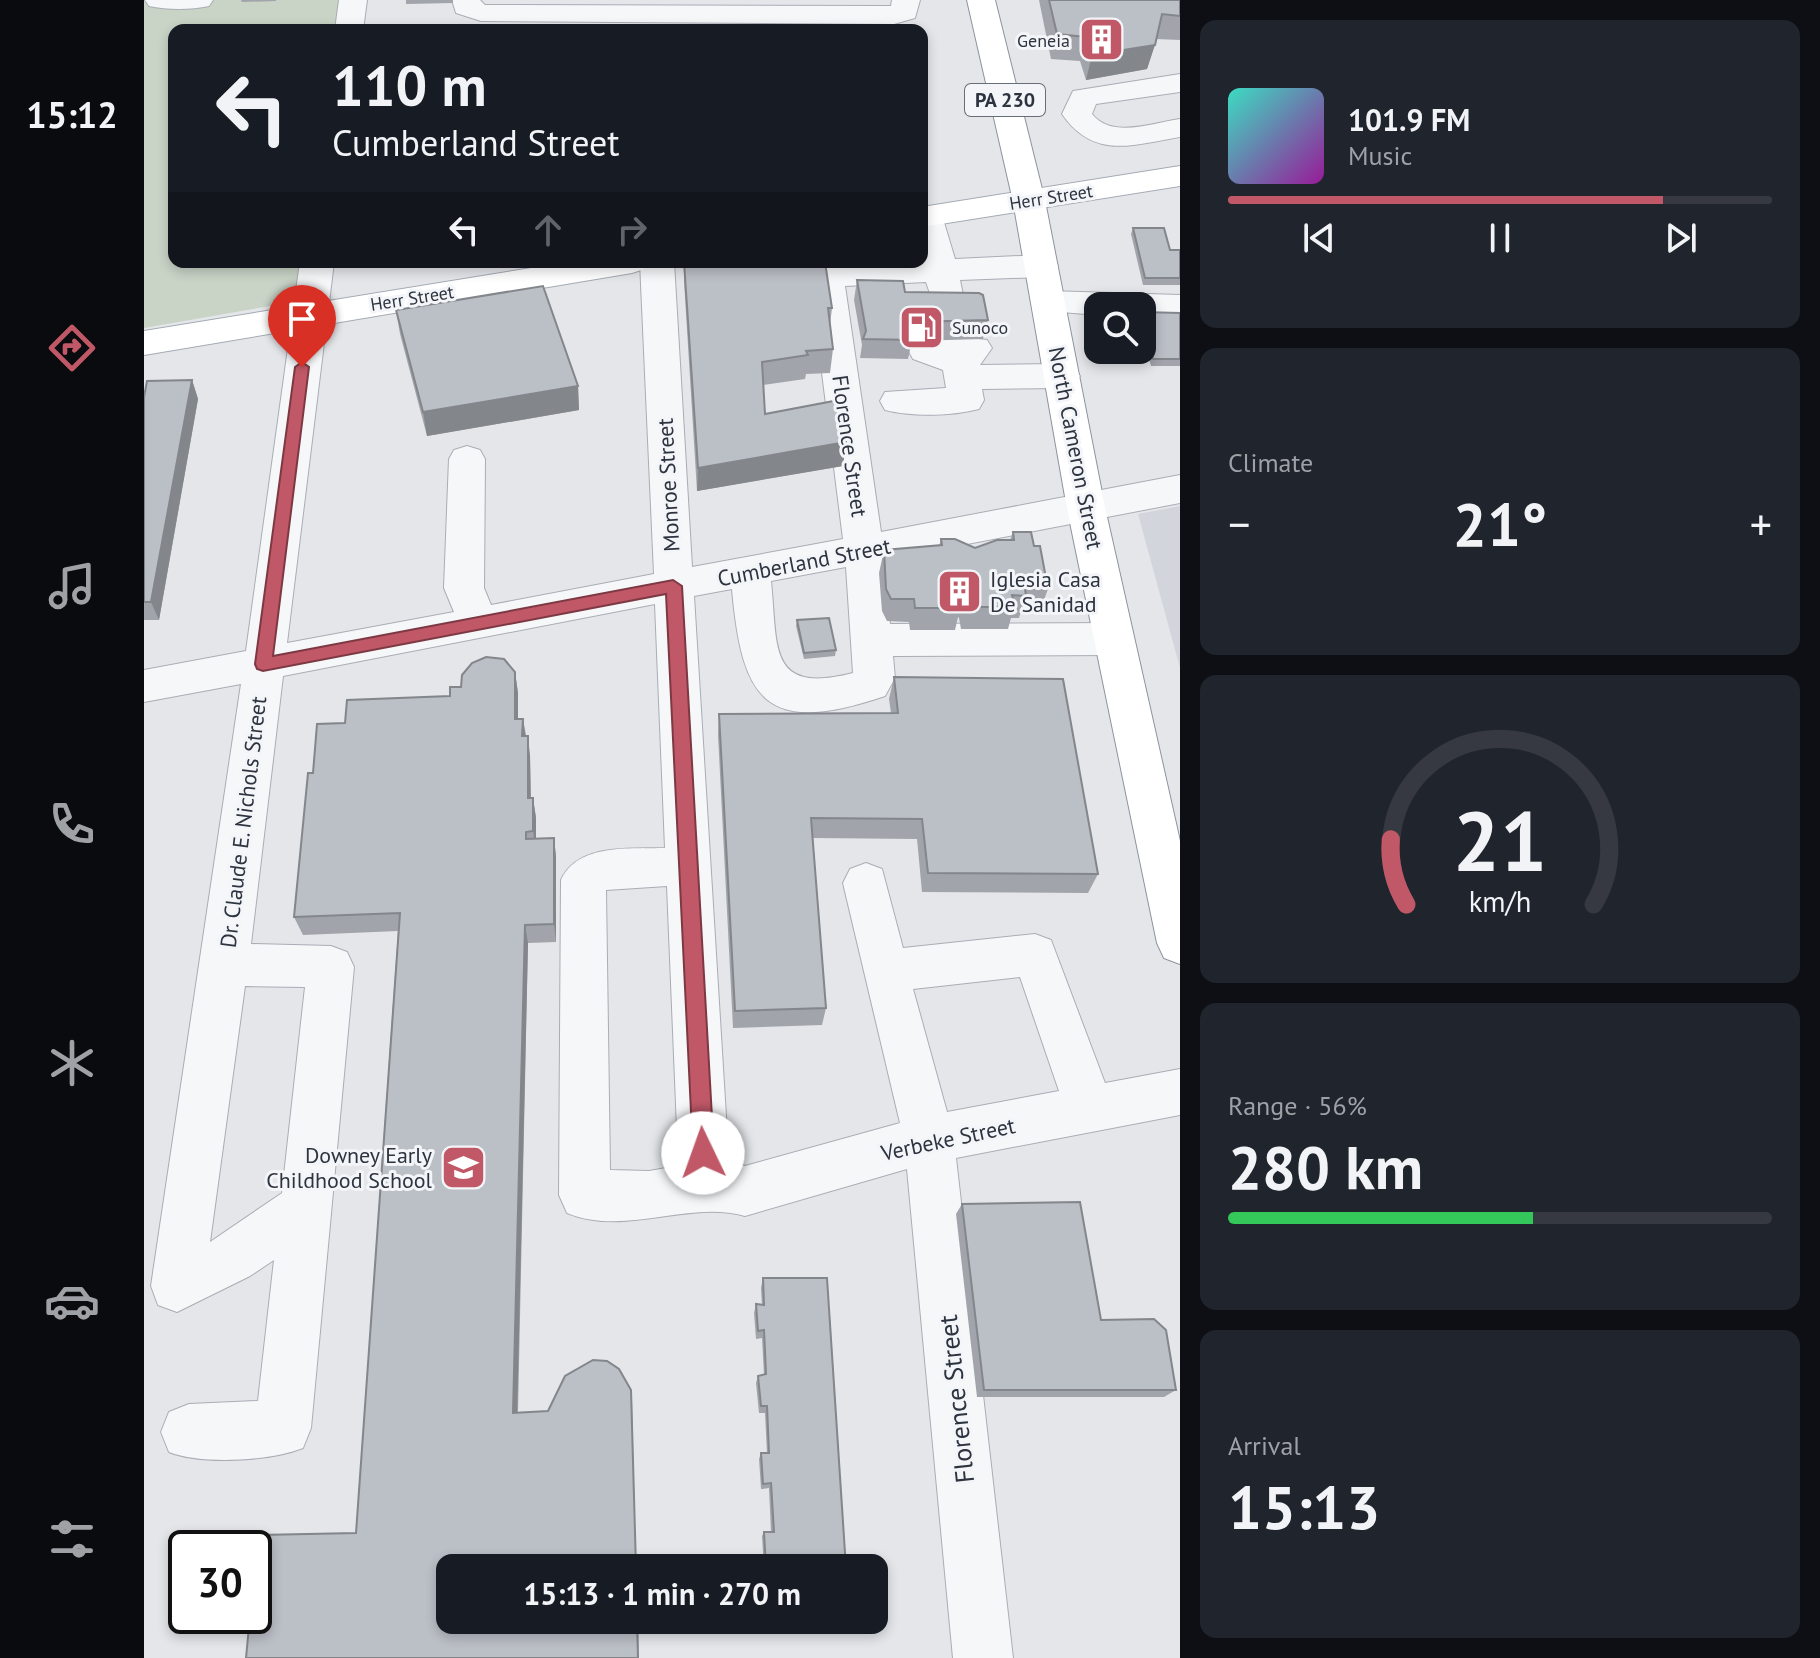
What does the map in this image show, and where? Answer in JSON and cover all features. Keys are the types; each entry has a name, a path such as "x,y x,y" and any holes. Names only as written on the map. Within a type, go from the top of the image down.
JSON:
{"main road":[{"name":"North Cameron Street","path":"981,0 1029,201 1086,508 1180,943"},
{"name":"Herr Street","path":"928,217 1180,176"},
{"name":"Herr Street","path":"144,343 595,268"}],"street":[{"path":"159,0 199,0"},
{"path":"466,0 466,7 481,13 894,15 905,12 906,0"},
{"path":"1180,83 1084,97 1077,114 1090,131 1117,138 1180,128"},
{"name":"Dr. Claude E. Nichols Street","path":"305,1208 232,1258 177,1286 225,964 316,268"},
{"name":"Monroe Street","path":"657,268 703,1153 719,1184"},
{"path":"826,269 1045,284 1180,306"},
{"name":"Florence Street","path":"826,269 864,551 873,659"},
{"path":"898,401 966,400 956,341 914,275"},
{"path":"956,341 1062,376"},
{"path":"467,459 464,588 478,623"},
{"name":"Cumberland Street","path":"144,686 1180,489"},
{"path":"750,572 763,668 776,685 795,695 824,695 858,688 873,659 1114,639"},
{"name":"Verbeke Street","path":"688,866 601,870 583,880 585,1195 649,1196 719,1184 745,1191 929,1139 1180,1092"},
{"name":"Florence Street","path":"866,883 885,971 929,1139 983,1658"},
{"path":"885,971 1035,955 1090,1109"},
{"path":"189,1432 283,1428 331,967 225,964"}],"shaded area":[{"path":"144,0 340,0 338,24 168,24 168,268 304,268 299,301 144,328"},
{"path":"1180,506 1180,668 1138,514"}],"building":[{"path":"1049,0 1180,0 1180,16 1162,14 1155,45 1092,55 1086,37 1057,34"},
{"path":"1133,228 1164,228 1170,250 1180,250 1180,278 1145,278"},
{"path":"684,268 826,268 832,308 828,308 833,349 806,351 808,355 762,362 765,414 839,400 846,442 698,468"},
{"path":"857,280 903,281 905,292 979,293 983,295 988,320 910,322 912,340 863,339 866,331"},
{"path":"543,286 578,386 423,412 396,310"},
{"path":"1156,312 1180,313 1180,359 1156,359"},
{"path":"192,380 151,602 144,602 144,397 147,381"},
{"path":"1013,532 1031,532 1034,546 1040,546 1048,589 1025,589 1026,596 1012,595 1015,607 967,607 965,595 959,595 961,608 915,608 914,599 891,599 886,589 884,550 942,545 941,539 955,539 975,548 997,540 1014,540"},
{"path":"829,618 836,650 804,653 797,620"},
{"path":"486,657 504,659 515,672 515,719 523,719 522,736 528,736 528,798 533,798 533,831 526,832 526,839 554,838 554,924 525,925 513,1413 548,1411 565,1376 593,1360 607,1361 619,1369 631,1390 636,1554 436,1554 436,1634 637,1634 638,1658 246,1658 248,1634 272,1634 272,1535 356,1533 400,913 294,917 308,773 313,773 317,724 345,723 347,700 450,696 450,687 461,687 462,675 472,663"},
{"path":"894,677 1063,679 1098,874 928,873 922,819 811,818 826,1008 735,1011 719,714 898,713"},
{"path":"1080,1202 1101,1320 1154,1319 1166,1330 1176,1390 984,1390 962,1204"},
{"path":"763,1278 827,1278 845,1554 765,1554 764,1532 774,1532 771,1483 763,1484 761,1453 769,1453 767,1406 761,1406 758,1376 766,1374 764,1330 758,1331 756,1304 764,1305"}],"place":[{"name":"Geneia","path":"1101,40"},
{"name":"Sunoco","path":"921,327"},
{"name":"Iglesia Casa De Sanidad","path":"959,592"},
{"name":"Downey Early Childhood School","path":"463,1168"}],"route":[{"path":"302,367 263,664 673,586 703,1153"}]}
